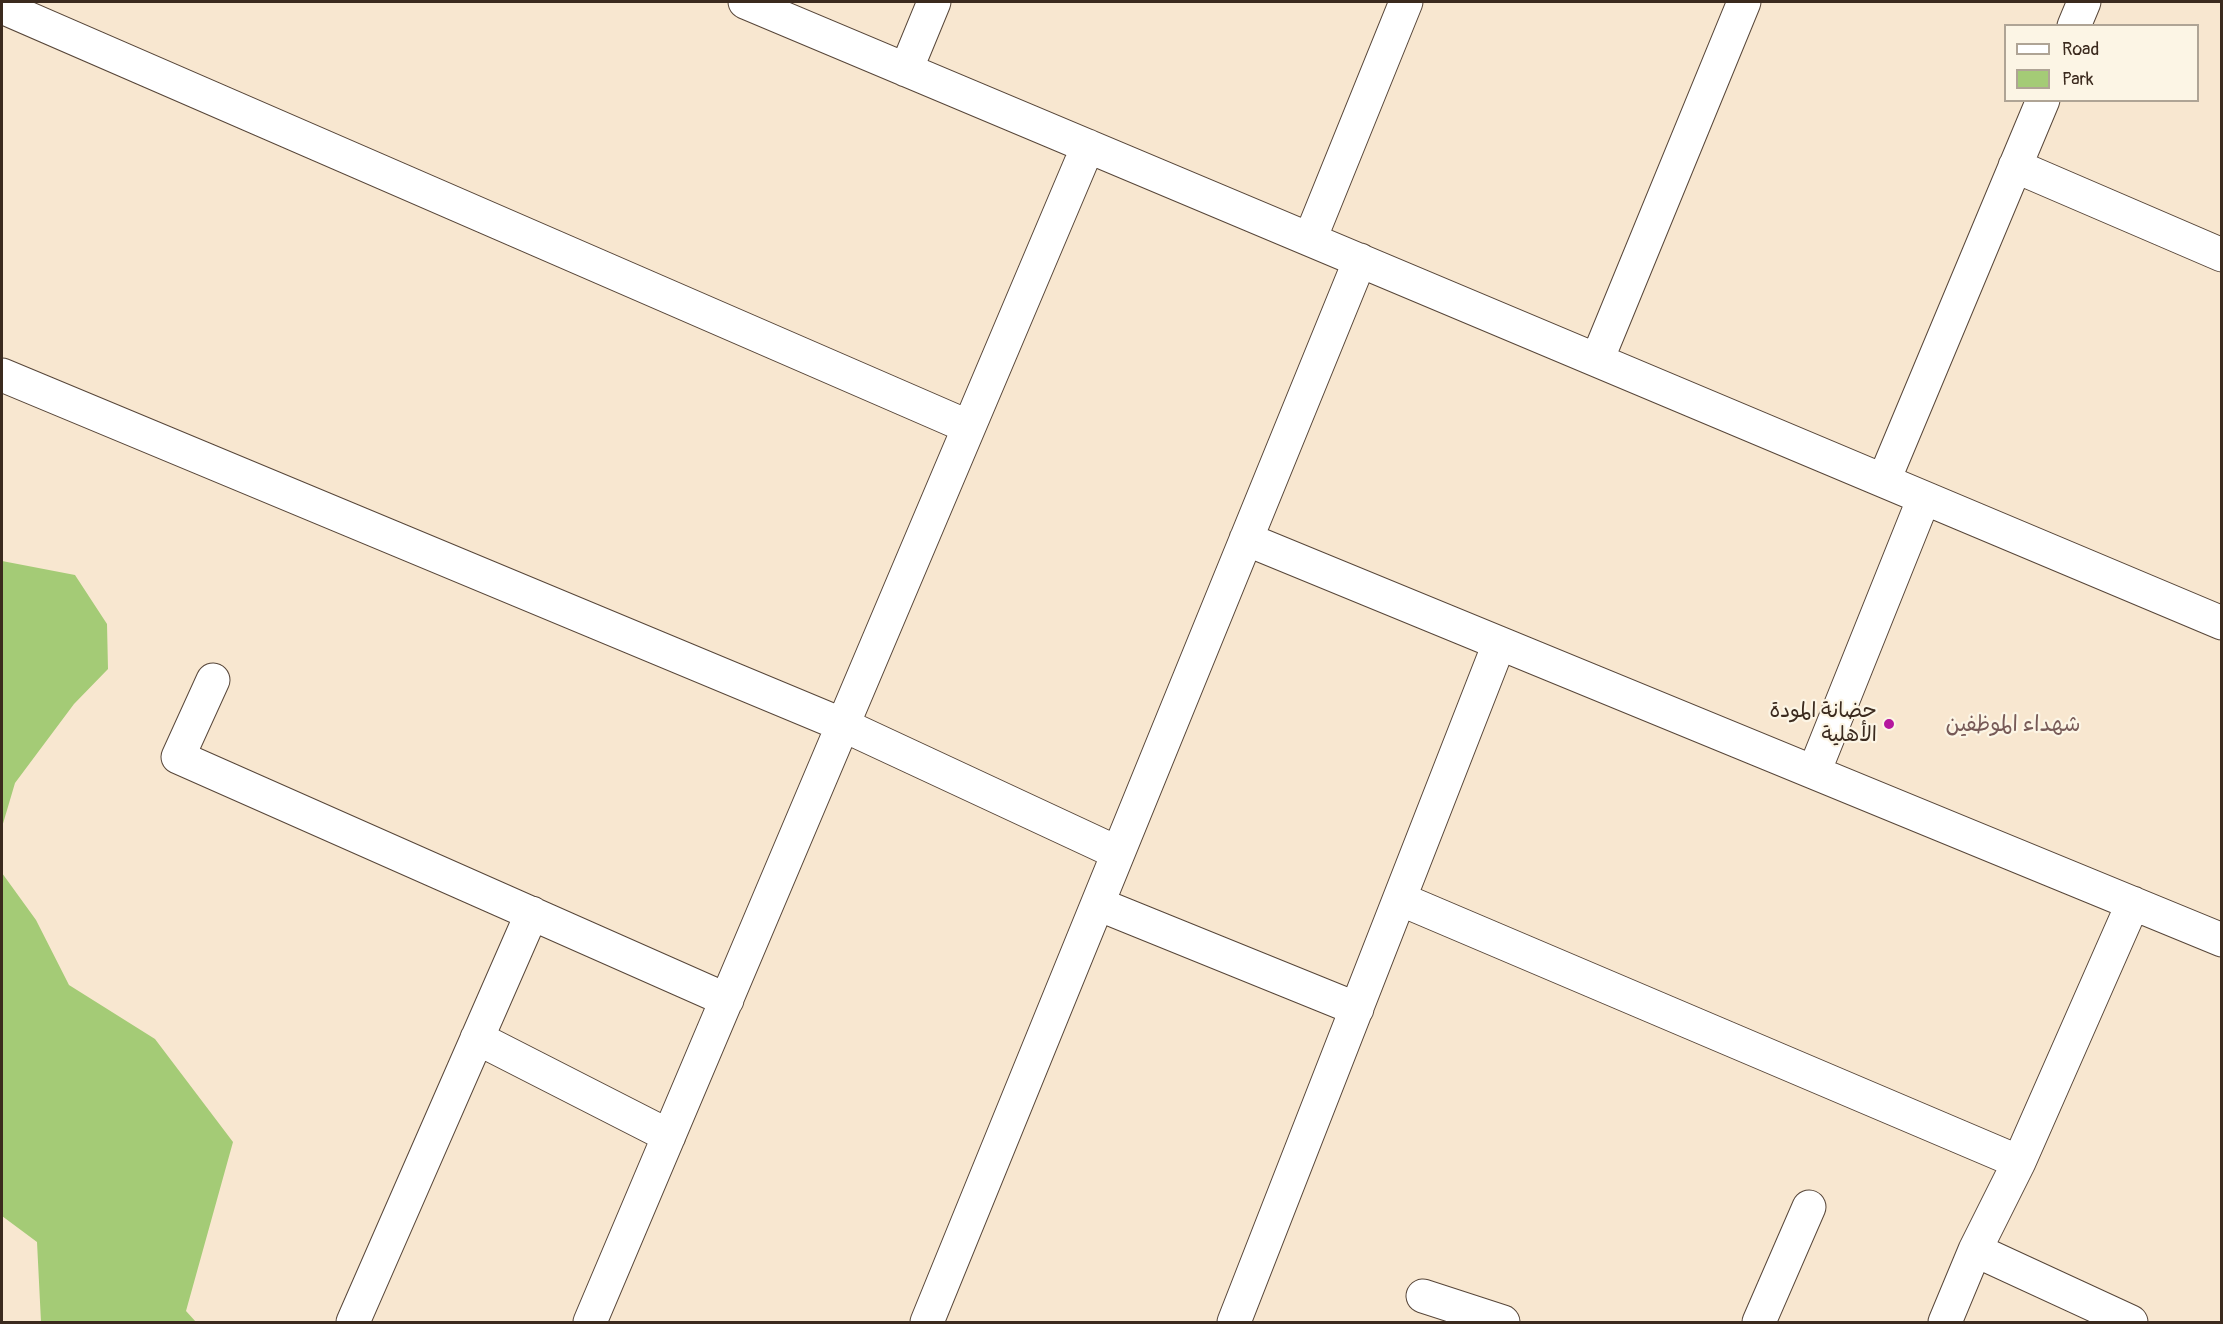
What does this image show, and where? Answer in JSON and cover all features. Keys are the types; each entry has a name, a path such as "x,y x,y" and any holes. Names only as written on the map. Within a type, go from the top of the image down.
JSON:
{"street":[{"path":"745,2 2222,623"},
{"path":"906,70 934,2"},
{"path":"1310,239 1406,2"},
{"path":"1597,360 1744,2"},
{"path":"2075,24 2084,2"},
{"path":"2,7 969,427"},
{"path":"1884,480 2042,102"},
{"path":"590,1323 1088,146"},
{"path":"2015,166 2222,255"},
{"path":"927,1323 1360,260"},
{"path":"2,375 843,725 1118,853"},
{"path":"1814,772 1924,498"},
{"path":"1246,539 2222,940"},
{"path":"1234,1323 1499,644"},
{"path":"213,680 178,757 727,1000"},
{"path":"1400,899 2019,1162"},
{"path":"1946,1323 1975,1250 2019,1162 2133,903"},
{"path":"1098,904 1357,1009"},
{"path":"353,1323 532,913"},
{"path":"477,1038 669,1136"},
{"path":"1759,1323 1809,1207"},
{"path":"1975,1250 2131,1323"},
{"path":"1423,1296 1503,1323"}],"green space":[{"path":"2,561 75,575 107,624 108,669 74,704 15,783 2,827"},
{"path":"2,873 36,920 69,985 155,1039 233,1142 186,1311 196,1322 41,1322 37,1242 2,1216"}],"place":[{"name":"حضانة المودة الأهلية","path":"1889,724"}],"district":[{"name":"شهداء الموظفين","path":"2013,725"}]}
